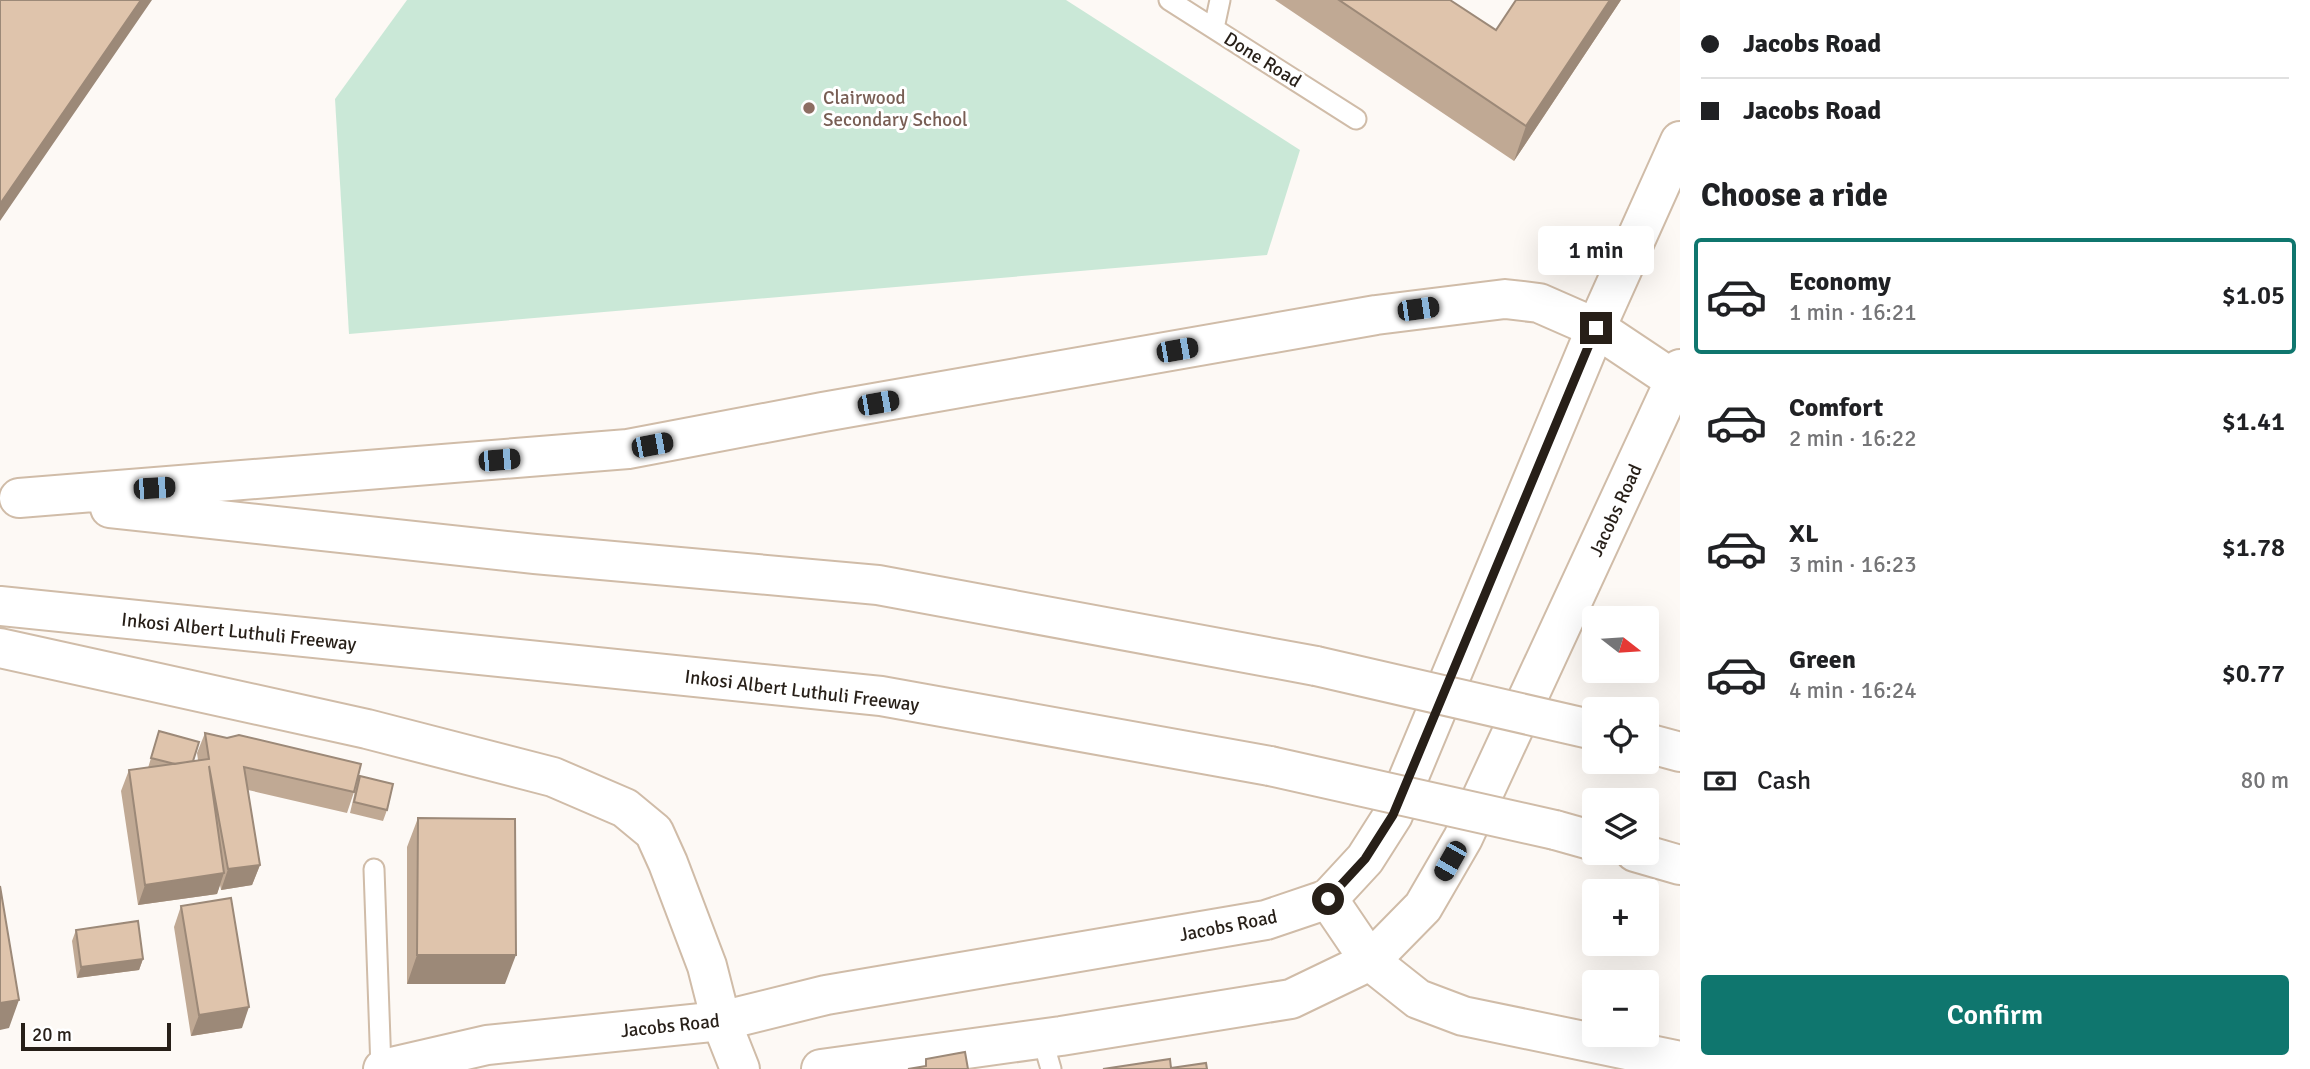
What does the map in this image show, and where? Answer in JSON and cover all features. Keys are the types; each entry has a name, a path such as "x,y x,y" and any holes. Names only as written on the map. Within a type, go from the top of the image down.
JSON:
{"main road":[{"name":"Jacobs Road","path":"382,1069 487,1045 721,1021 825,995 1266,920 1328,899 1365,859 1393,815 1596,328 1680,141"},
{"path":"10,498 628,449 1376,315 1505,299 1539,303 1596,328 1678,378"},
{"name":"Jacobs Road","path":"821,1069 1047,1054 1291,999 1370,961 1423,907 1463,838 1678,378"},
{"path":"10,498 535,554 878,585 1316,666 1582,727"},
{"name":"Inkosi Albert Luthuli Freeway","path":"0,606 881,696 1270,766 1582,838"},
{"path":"0,648 367,729 553,776 625,808 654,832 659,843 706,967 721,1021 740,1069"},
{"path":"1659,746 1680,752"},
{"path":"1659,858 1680,864"},
{"path":"1328,899 1370,961 1418,999 1463,1016 1680,1060"}],"lane":[{"name":"Done Road","path":"1169,0 1356,119"},
{"path":"1214,28 1220,0"},
{"path":"374,869 382,1069"}],"green space":[{"path":"407,0 1066,0 1300,150 1267,255 349,334 335,99"}],"building":[{"path":"0,0 141,0 0,204"},
{"path":"1339,0 1450,0 1496,30 1516,0 1610,0 1526,126"},
{"path":"159,731 199,742 193,761 175,764 151,758"},
{"path":"205,733 227,738 239,735 361,764 354,792 244,767 260,865 228,869 209,766 224,873 145,885 129,770 209,759"},
{"path":"360,776 393,784 387,810 354,802"},
{"path":"418,818 515,819 516,955 417,955"},
{"path":"0,886 19,1000 0,1003"},
{"path":"231,898 249,1007 199,1015 181,906"},
{"path":"138,921 143,959 81,967 76,930"},
{"path":"965,1052 968,1069 908,1069 926,1066 926,1059"},
{"path":"1170,1059 1171,1068 1206,1063 1207,1069 1103,1069"}],"place":[{"name":"Clairwood Secondary School","path":"809,108"}],"route":[{"path":"1328,899 1365,859 1393,815 1596,328"}]}
